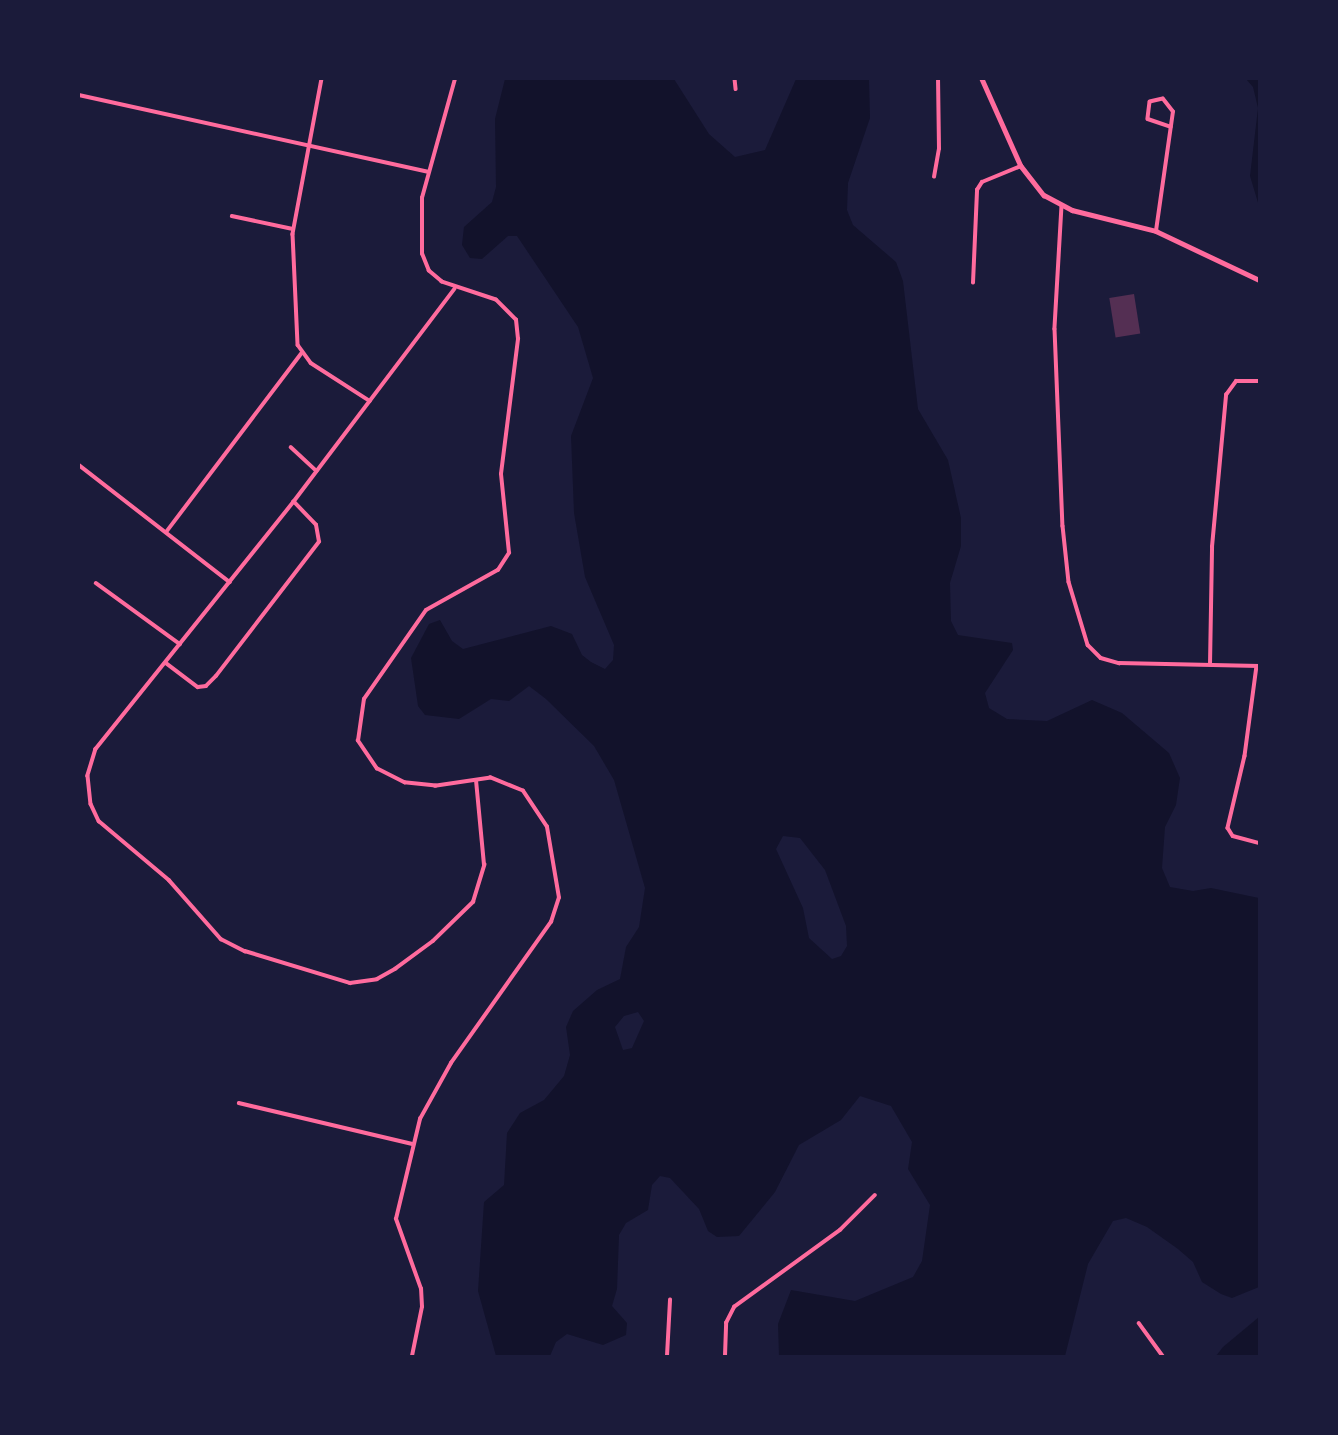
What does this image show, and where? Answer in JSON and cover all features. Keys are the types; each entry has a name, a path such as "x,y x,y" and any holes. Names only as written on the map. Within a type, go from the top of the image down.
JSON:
{"street":[{"path":"167,531 300,354 293,229 322,79"},
{"path":"412,1356 422,1307 421,1289 396,1219 420,1119 451,1063 557,907 555,853 537,806 510,783 476,781 425,786 395,779 366,758 357,736 370,688 426,610 498,570 509,553 501,474 518,329 505,306 455,289 429,271 422,254 419,226 428,172 455,79"},
{"path":"734,79 736,89"},
{"path":"934,177 939,149 938,79"},
{"path":"982,79 1021,166 1034,185 1062,206 1156,231 1259,280"},
{"path":"79,95 308,149 428,172"},
{"path":"1156,231 1171,127 1170,104 1158,99 1150,102 1146,110 1151,122 1171,127"},
{"path":"973,284 977,190 982,183 1021,166"},
{"path":"1062,206 1055,328 1063,526 1076,609 1093,653 1119,663 1258,666 1245,756 1228,828 1233,836 1257,844"},
{"path":"232,216 293,229"},
{"path":"455,289 294,502 91,758 91,804 106,828 169,880 215,934 237,948 350,983 377,979 422,951 464,912 482,884 484,845 476,781"},
{"path":"300,354 370,401"},
{"path":"1210,665 1212,547 1226,396 1236,381 1259,381"},
{"path":"291,447 317,471"},
{"path":"79,465 230,582"},
{"path":"166,663 198,687 210,683 317,547 320,536 316,525 294,502"},
{"path":"96,583 180,644"},
{"path":"239,1103 412,1144"},
{"path":"725,1356 726,1323 734,1307 839,1230 875,1195"},
{"path":"667,1356 670,1300"},
{"path":"1139,1323 1163,1356"}],"shaded area":[{"path":"505,79 674,79 709,134 735,157 765,150 796,79 869,79 870,118 848,183 847,210 853,225 896,262 903,281 918,409 948,460 961,518 961,546 950,583 951,621 958,635 1012,643 1013,650 985,693 989,708 1007,719 1047,721 1092,700 1122,713 1169,753 1180,778 1176,805 1165,827 1162,868 1170,887 1193,891 1211,888 1259,898 1259,1287 1232,1298 1221,1294 1202,1282 1193,1262 1178,1249 1147,1227 1126,1218 1113,1221 1088,1264 1065,1356 779,1356 778,1324 791,1290 855,1301 913,1277 922,1261 930,1205 908,1169 912,1142 891,1106 860,1096 841,1120 799,1145 775,1192 739,1236 717,1237 708,1231 699,1209 670,1178 660,1176 652,1185 648,1210 626,1223 619,1235 617,1289 612,1306 627,1323 626,1335 603,1345 567,1334 556,1342 550,1356 496,1356 478,1291 484,1202 504,1185 507,1133 520,1113 544,1100 564,1076 570,1055 566,1027 573,1011 597,990 620,979 626,947 639,927 645,888 614,780 594,746 546,699 529,686 509,701 491,699 459,719 425,715 418,706 411,658 429,624 440,620 452,641 463,649 551,626 572,634 582,655 591,662 605,669 613,660 614,645 585,577 574,513 571,436 593,378 578,327 517,236 508,236 482,259 470,258 462,245 464,227 492,202 496,187 495,119","holes":["783,836 800,838 825,870 846,926 847,946 841,956 832,959 809,938 803,908 776,849","638,1012 644,1021 632,1048 623,1050 615,1027 624,1016"]},
{"path":"1246,79 1259,79 1259,206 1250,176 1258,108 1253,87"},
{"path":"1259,1317 1259,1356 1216,1356 1223,1347"}],"building":[{"path":"1134,294 1140,334 1116,337 1109,298"}]}
